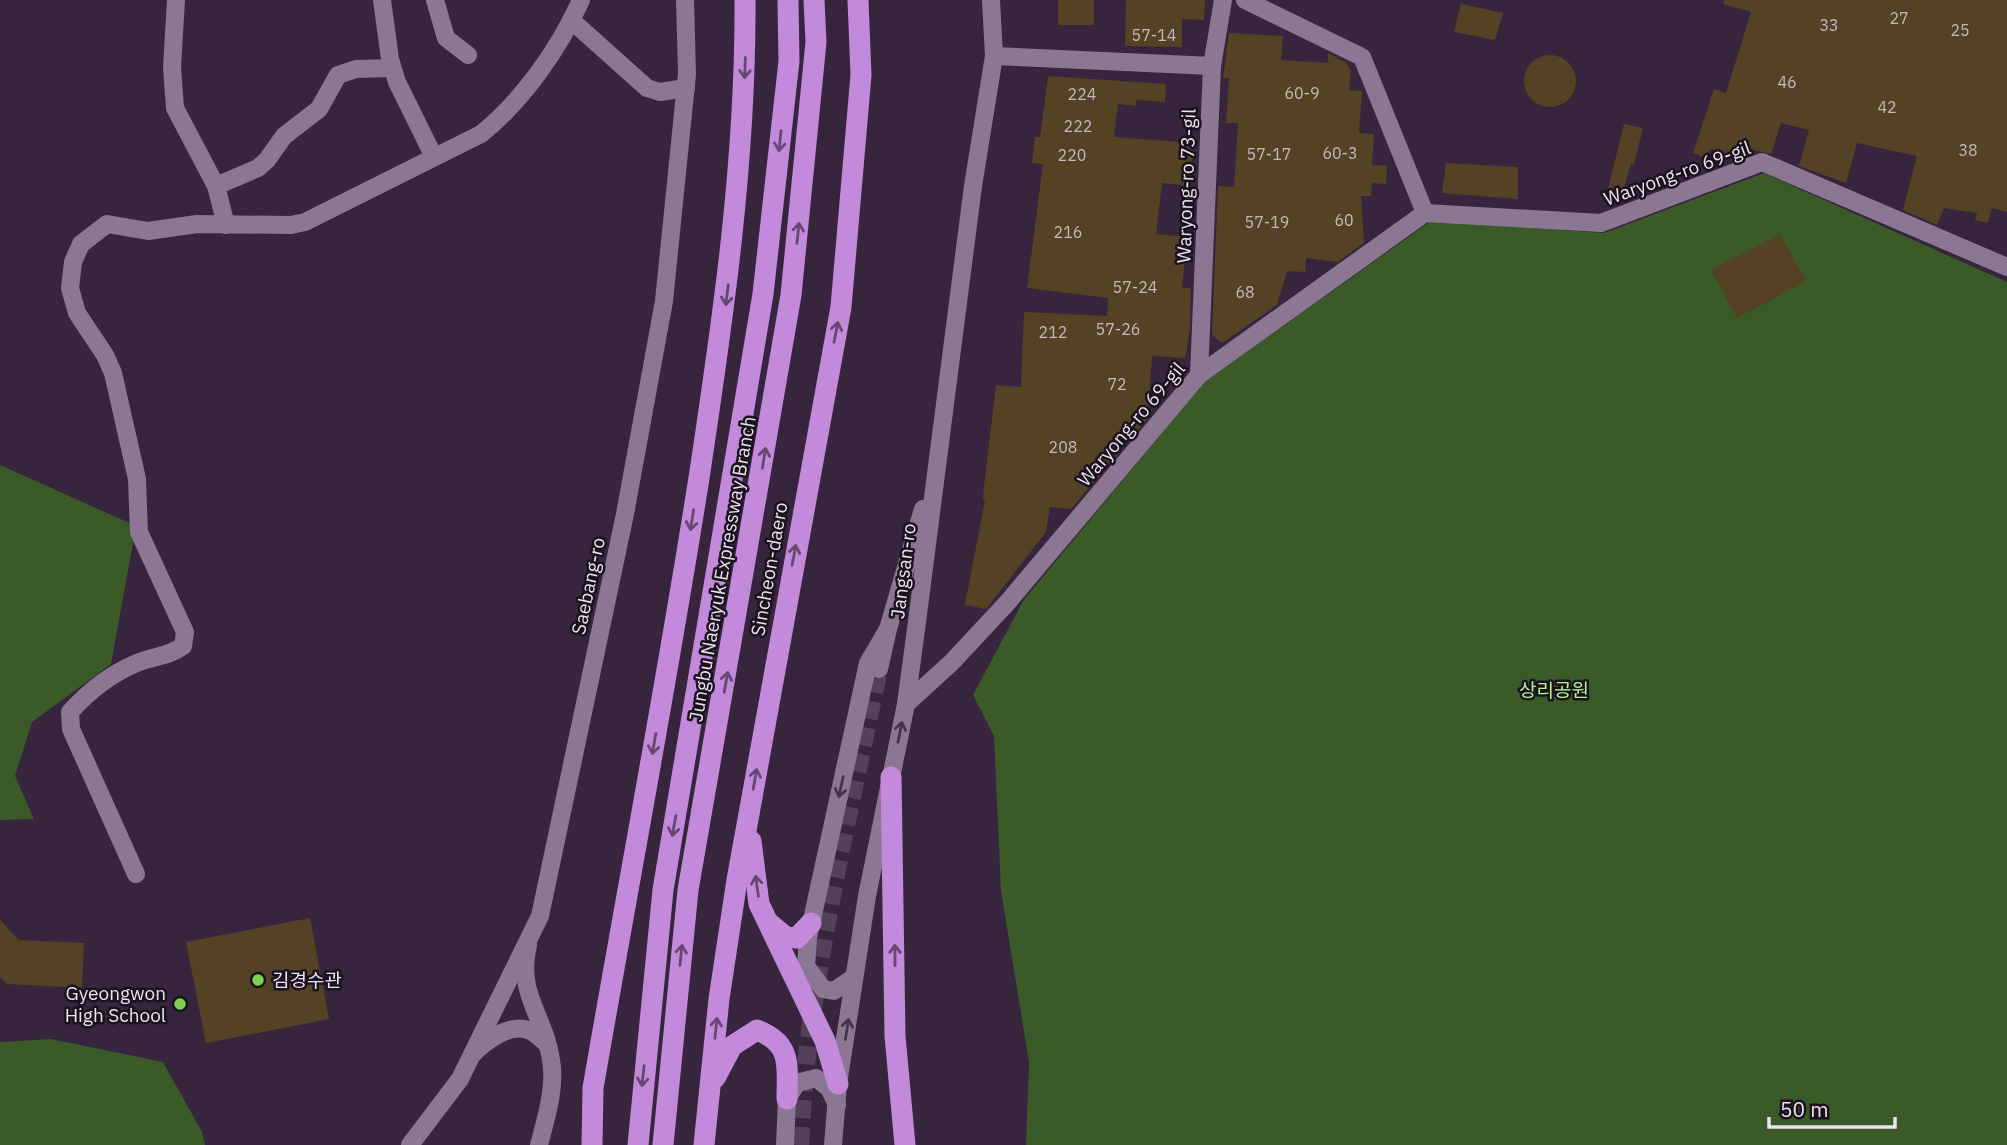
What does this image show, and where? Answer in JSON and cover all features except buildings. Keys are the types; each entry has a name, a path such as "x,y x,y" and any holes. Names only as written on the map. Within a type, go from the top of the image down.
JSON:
{"highway":[{"path":"584,1145 681,593 727,293 745,71 745,0"},
{"name":"Jungbu Naeryuk Expressway Branch","path":"638,1145 663,890 763,294 789,61 788,0"},
{"name":"Jungbu Naeryuk Expressway Branch","path":"663,1145 688,890 791,295 816,42 814,0"},
{"name":"Sincheon-daero","path":"704,1145 719,999 748,816 841,307 860,75 858,0"},
{"path":"891,777 895,1036 905,1145"},
{"path":"748,816 759,904 824,1041 837,1094"},
{"path":"768,922 786,937 797,938 811,923"},
{"path":"709,1090 732,1046 757,1030 772,1036 787,1056 787,1099"},
{"path":"592,1145 593,1088"}],"street":[{"path":"176,0 172,67 175,108 216,186 226,225"},
{"path":"382,0 393,68 433,157"},
{"path":"435,0 446,38 468,55"},
{"path":"136,874 71,729 70,712 111,675 139,662 171,655 183,646 185,632 139,532 137,479 113,373 105,355 77,313 71,288 73,262 81,244 107,224 148,231 197,224 291,225 304,222 481,134 497,121 554,51 581,0"},
{"name":"Saebang-ro","path":"410,1145 460,1079 540,916 625,514 664,301 686,88 685,0"},
{"name":"Jangsan-ro","path":"834,1145 837,1094 867,896 906,704 973,186 994,56 991,0"},
{"name":"Waryong-ro 73-gil","path":"1199,375 1212,66 1223,0"},
{"path":"1245,0 1362,57 1425,213"},
{"path":"571,20 647,88 660,92 686,88"},
{"path":"994,56 1212,66"},
{"path":"216,186 258,168 267,160 284,136 319,109 338,75 356,69 393,68"},
{"name":"Waryong-ro 69-gil","path":"906,704 952,662 1007,603 1199,375 1425,213 1601,223 1762,162 2007,267"},
{"path":"880,669 888,629 938,459"},
{"path":"855,977 834,991 823,989 806,966 811,923 868,663 888,629"},
{"path":"531,935 524,973 527,992 552,1061 551,1085 538,1145"},
{"path":"471,1056 498,1035 515,1030 528,1030 547,1044"},
{"path":"785,1145 787,1099 797,1083 816,1078 837,1094"}],"green space":[{"name":"상리공원","path":"1764,173 2007,282 2007,1145 1026,1145 1029,1062 1001,891 994,736 973,695 1023,601 1203,383 1431,221 1604,233"},
{"path":"0,465 136,526 111,664 32,722 15,776 34,819 0,820"},
{"path":"51,1039 163,1062 202,1132 205,1145 0,1145 0,1042"}],"tunnel":[{"path":"800,1145 804,1085 820,965 879,669"}],"place":[{"name":"김경수관","path":"258,980"},
{"name":"Gyeongwon High School","path":"180,1004"}]}
